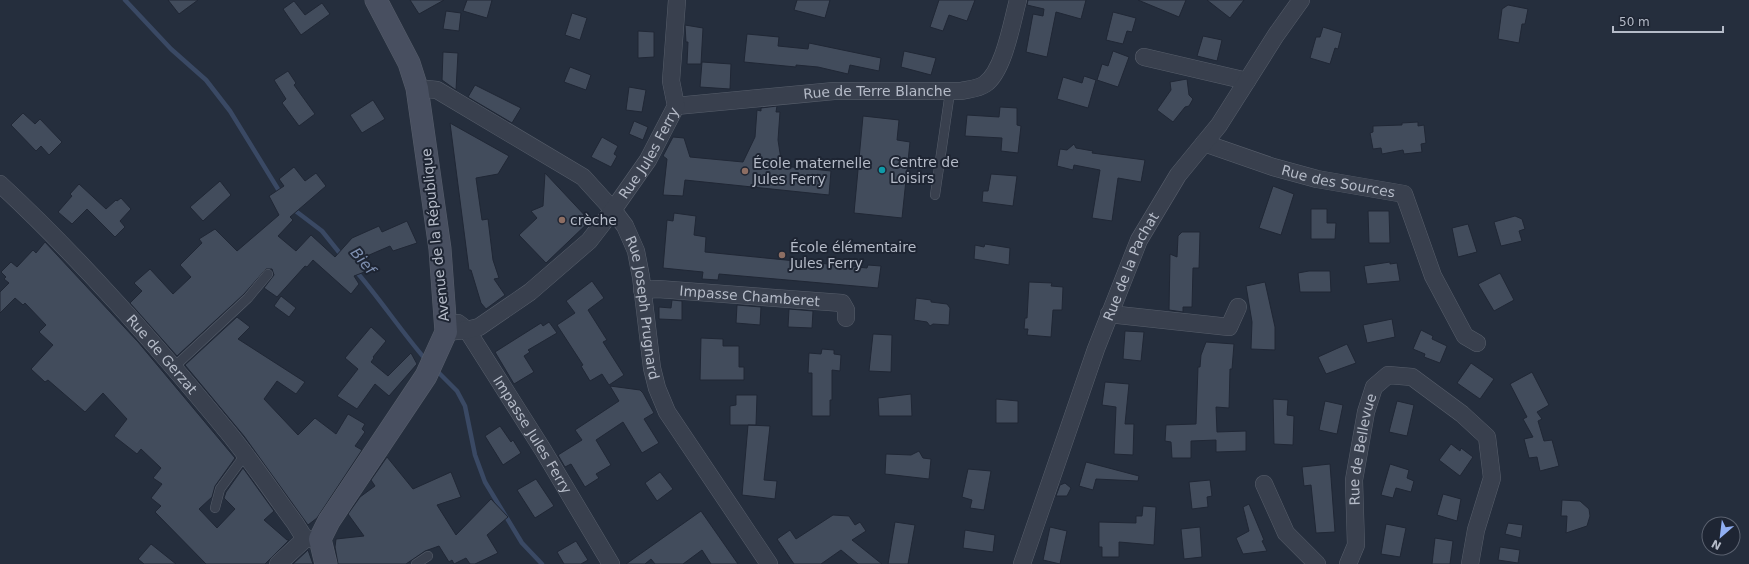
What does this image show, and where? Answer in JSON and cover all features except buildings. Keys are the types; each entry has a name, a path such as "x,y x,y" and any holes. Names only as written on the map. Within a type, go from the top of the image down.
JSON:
{"street":[{"name":"Avenue de la République","path":"312,539 329,521 426,376 453,325 440,249 417,88 409,64 376,0"},
{"name":"Rue Jules Ferry","path":"453,325 479,327 530,292 589,241 648,160 676,106 671,81 677,0"},
{"name":"Rue de Terre Blanche","path":"676,106 834,92 950,92 978,87 986,83 994,75 1001,60 1018,0"},
{"name":"Rue de la Pachat","path":"1022,564 1109,314 1139,240 1178,175 1219,125 1301,0"},
{"path":"1144,57 1247,81"},
{"name":"Rue Joseph Prugnard","path":"417,88 437,90 583,177 613,210 625,226 636,251 652,368 657,388 667,412 769,564"},
{"name":"Rue des Sources","path":"1204,143 1272,167 1317,179 1404,194 1433,276 1465,336 1477,343"},
{"name":"Rue de Gerzat","path":"0,184 84,267 173,368 228,432 295,523 312,539"},
{"name":"Impasse Chamberet","path":"642,290 658,289 842,303 846,310 846,318"},
{"path":"1109,314 1229,326 1238,307"},
{"name":"Impasse Jules Ferry","path":"453,325 543,450 610,564"},
{"name":"Rue de Bellevue","path":"1348,564 1356,545 1354,480 1366,412 1374,387 1388,375 1412,377 1462,414 1487,437 1492,478 1476,530 1470,564"},
{"path":"1264,484 1286,534 1317,564"},
{"path":"278,564 312,539 326,564"}],"lane":[{"path":"935,195 950,92"},
{"path":"173,368 248,298 268,274"},
{"path":"215,508 220,489 245,455"},
{"path":"416,564 428,556"}],"waterway":[{"name":"Bief","path":"125,0 171,49 206,80 230,111 281,194"},
{"name":"Bief","path":"293,209 322,231 342,256"},
{"name":"Bief","path":"355,270 426,360"},
{"name":"Bief","path":"436,370 457,391 465,406 475,455 485,482 522,543 542,564"}],"place":[{"name":"Centre de Loisirs","path":"882,170"},
{"name":"École maternelle Jules Ferry","path":"745,171"},
{"name":"crèche","path":"562,220"},
{"name":"École élémentaire Jules Ferry","path":"782,255"}]}
